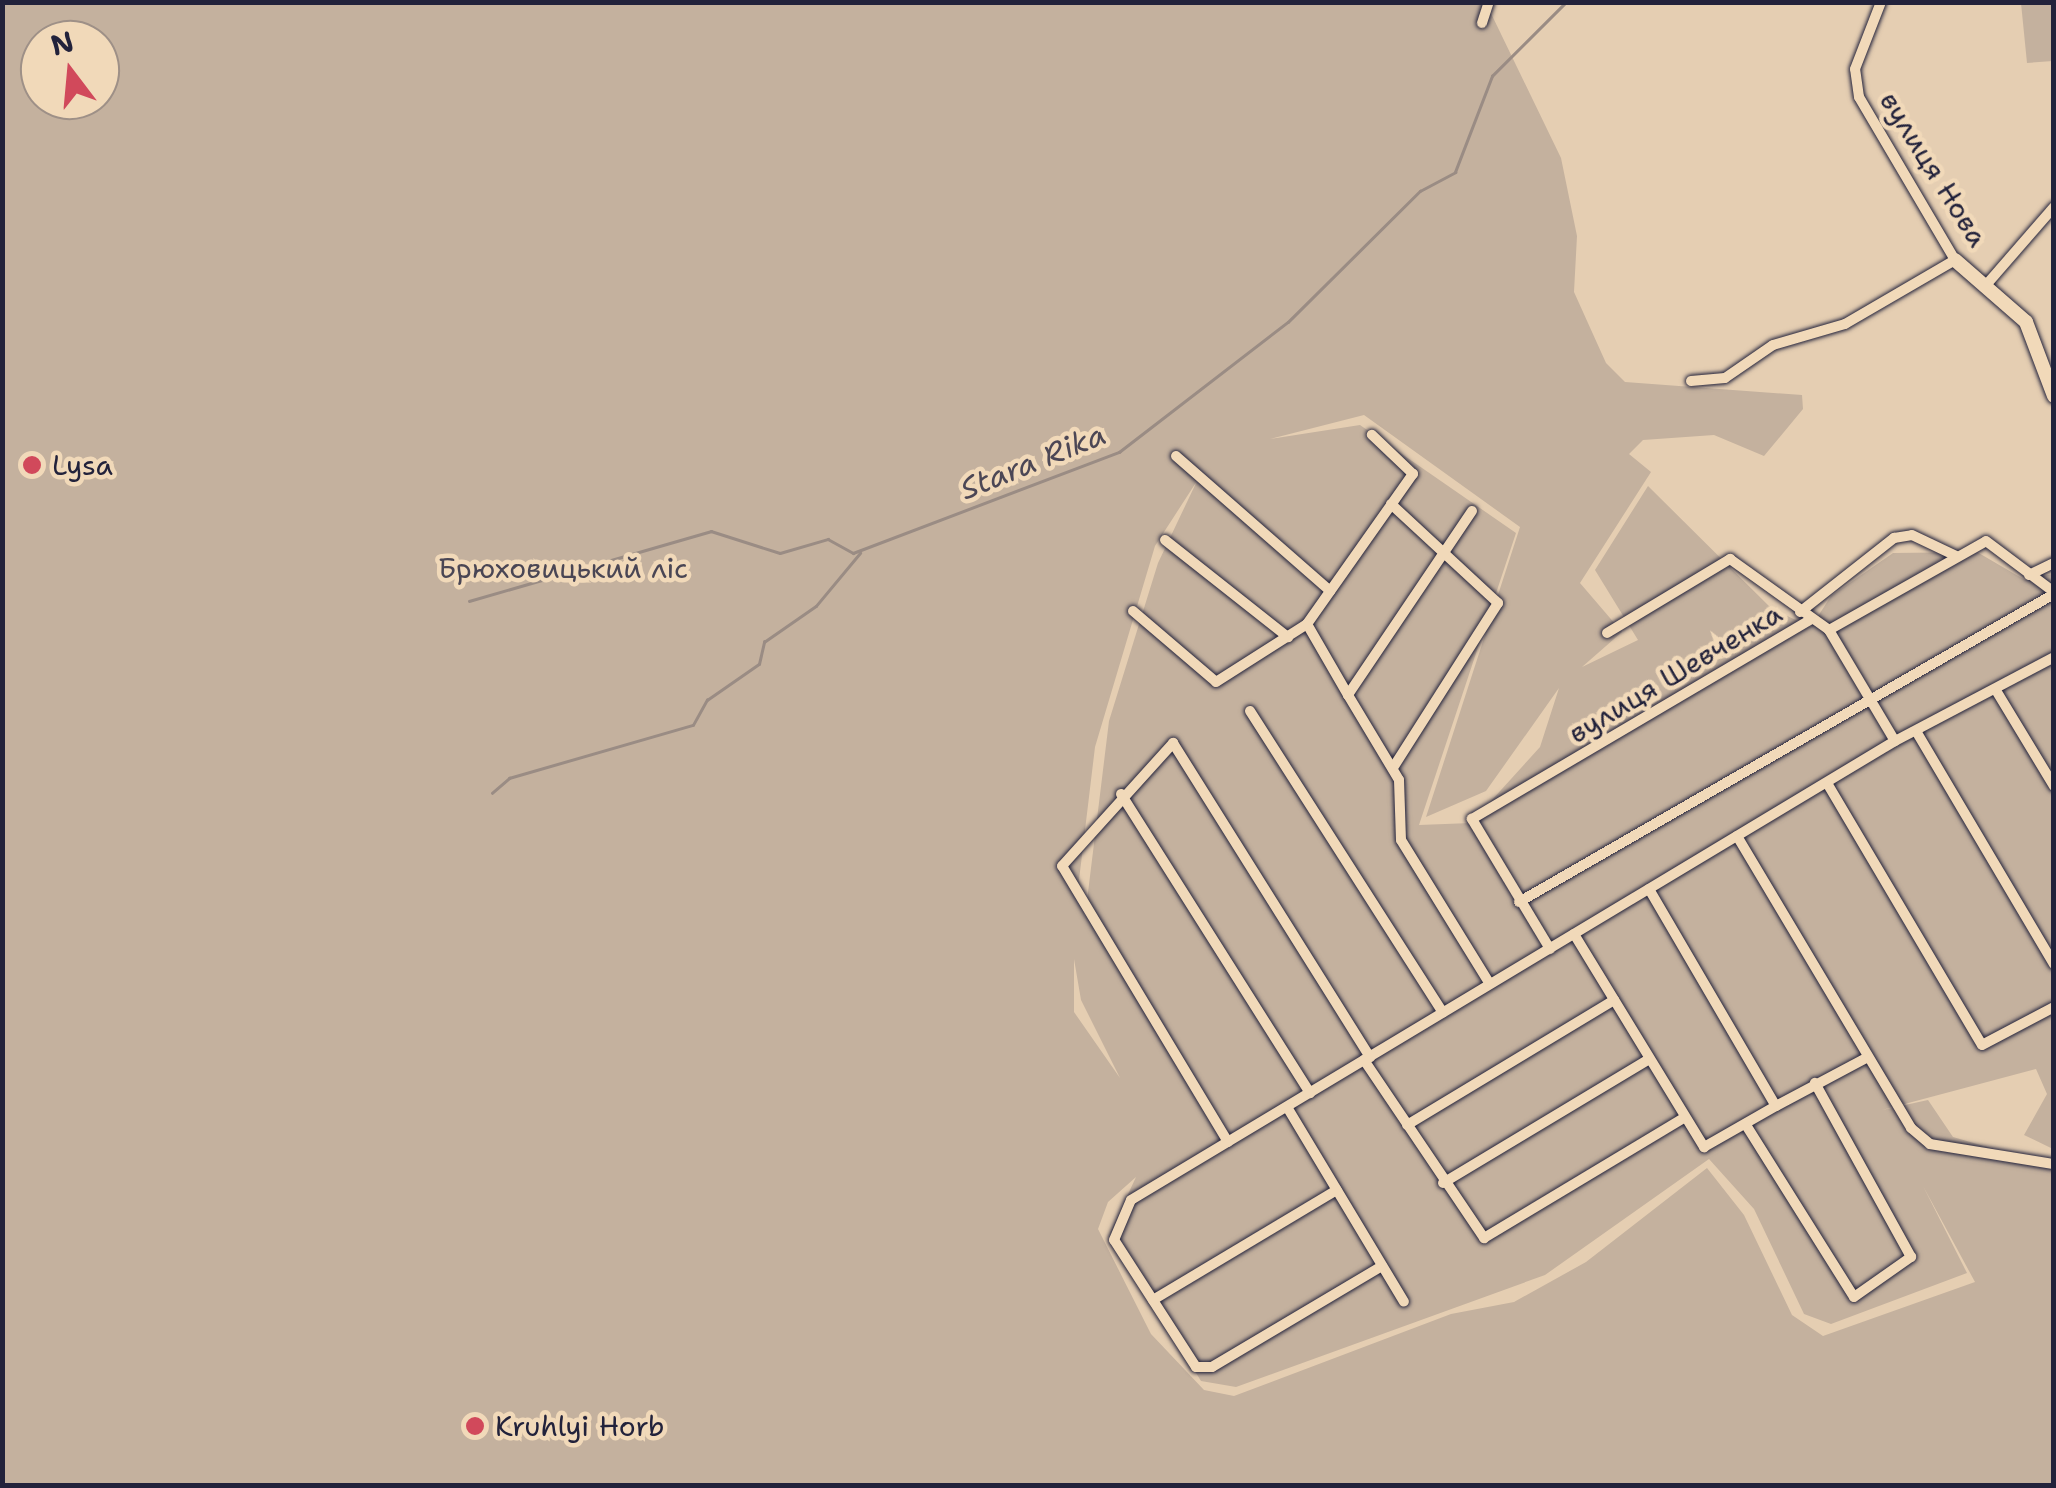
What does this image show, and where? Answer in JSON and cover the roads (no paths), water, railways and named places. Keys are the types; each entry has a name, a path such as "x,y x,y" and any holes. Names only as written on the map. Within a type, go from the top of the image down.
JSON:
{"street":[{"path":"1482,22 1489,2"},
{"name":"вулиця Нова","path":"1880,2 1855,69 1859,97 1955,260 2026,322 2054,396"},
{"path":"1987,284 2054,208"},
{"path":"1690,381 1725,378 1773,345 1845,324 1955,260"},
{"path":"1133,612 1216,682 1307,624 1414,468 1372,435"},
{"path":"1176,456 1330,591"},
{"path":"1391,504 1446,550 1498,603 1394,766"},
{"path":"1348,695 1472,511"},
{"path":"1800,612 1894,538 1912,535 1956,556"},
{"path":"1164,540 1288,637"},
{"path":"1550,949 1519,902 1867,694 1920,676 2054,593 1986,541 1829,630 1867,694 1896,742"},
{"path":"1606,633 1730,558 1811,618"},
{"path":"2029,575 2054,562"},
{"name":"вулиця Шевченка","path":"1519,902 1472,818 1811,618 1829,630"},
{"path":"1307,624 1394,766 1401,840 1490,984"},
{"path":"1382,1266 1212,1366 1196,1367 1114,1240 1131,1200 1826,783 1916,731 1997,692 2054,657"},
{"path":"1997,692 2054,786"},
{"path":"1250,711 1442,1013"},
{"path":"1916,731 2054,964"},
{"path":"1228,1142 1062,866 1120,794 1173,743 1180,747 1406,1125 1484,1238 1684,1118"},
{"path":"1826,783 1982,1045 2054,1007"},
{"path":"1120,794 1310,1093"},
{"path":"1738,836 1868,1056 1930,1144 2054,1164"},
{"path":"1649,890 1776,1106"},
{"path":"1574,934 1684,1118 1710,1148 1815,1083 1868,1056"},
{"path":"1406,1125 1614,1000"},
{"path":"1443,1183 1650,1060"},
{"path":"1746,1125 1844,1294 1867,1288 1910,1254 1815,1083"},
{"path":"1287,1107 1404,1302"},
{"path":"1153,1300 1337,1190"}],"waterway":[{"name":"Stara Rika","path":"469,601 711,531 780,553 828,539 853,553 1119,452 1288,322 1420,191 1455,172 1492,76 1566,2"},
{"path":"492,793 509,778 693,725 707,700 759,664 764,642 816,606 860,553"}],"place":[{"name":"Lysa","path":"32,465"},
{"name":"Kruhlyi Horb","path":"475,1426"}],"park label":[{"name":"Брюховицький ліс","path":"563,568"}]}
